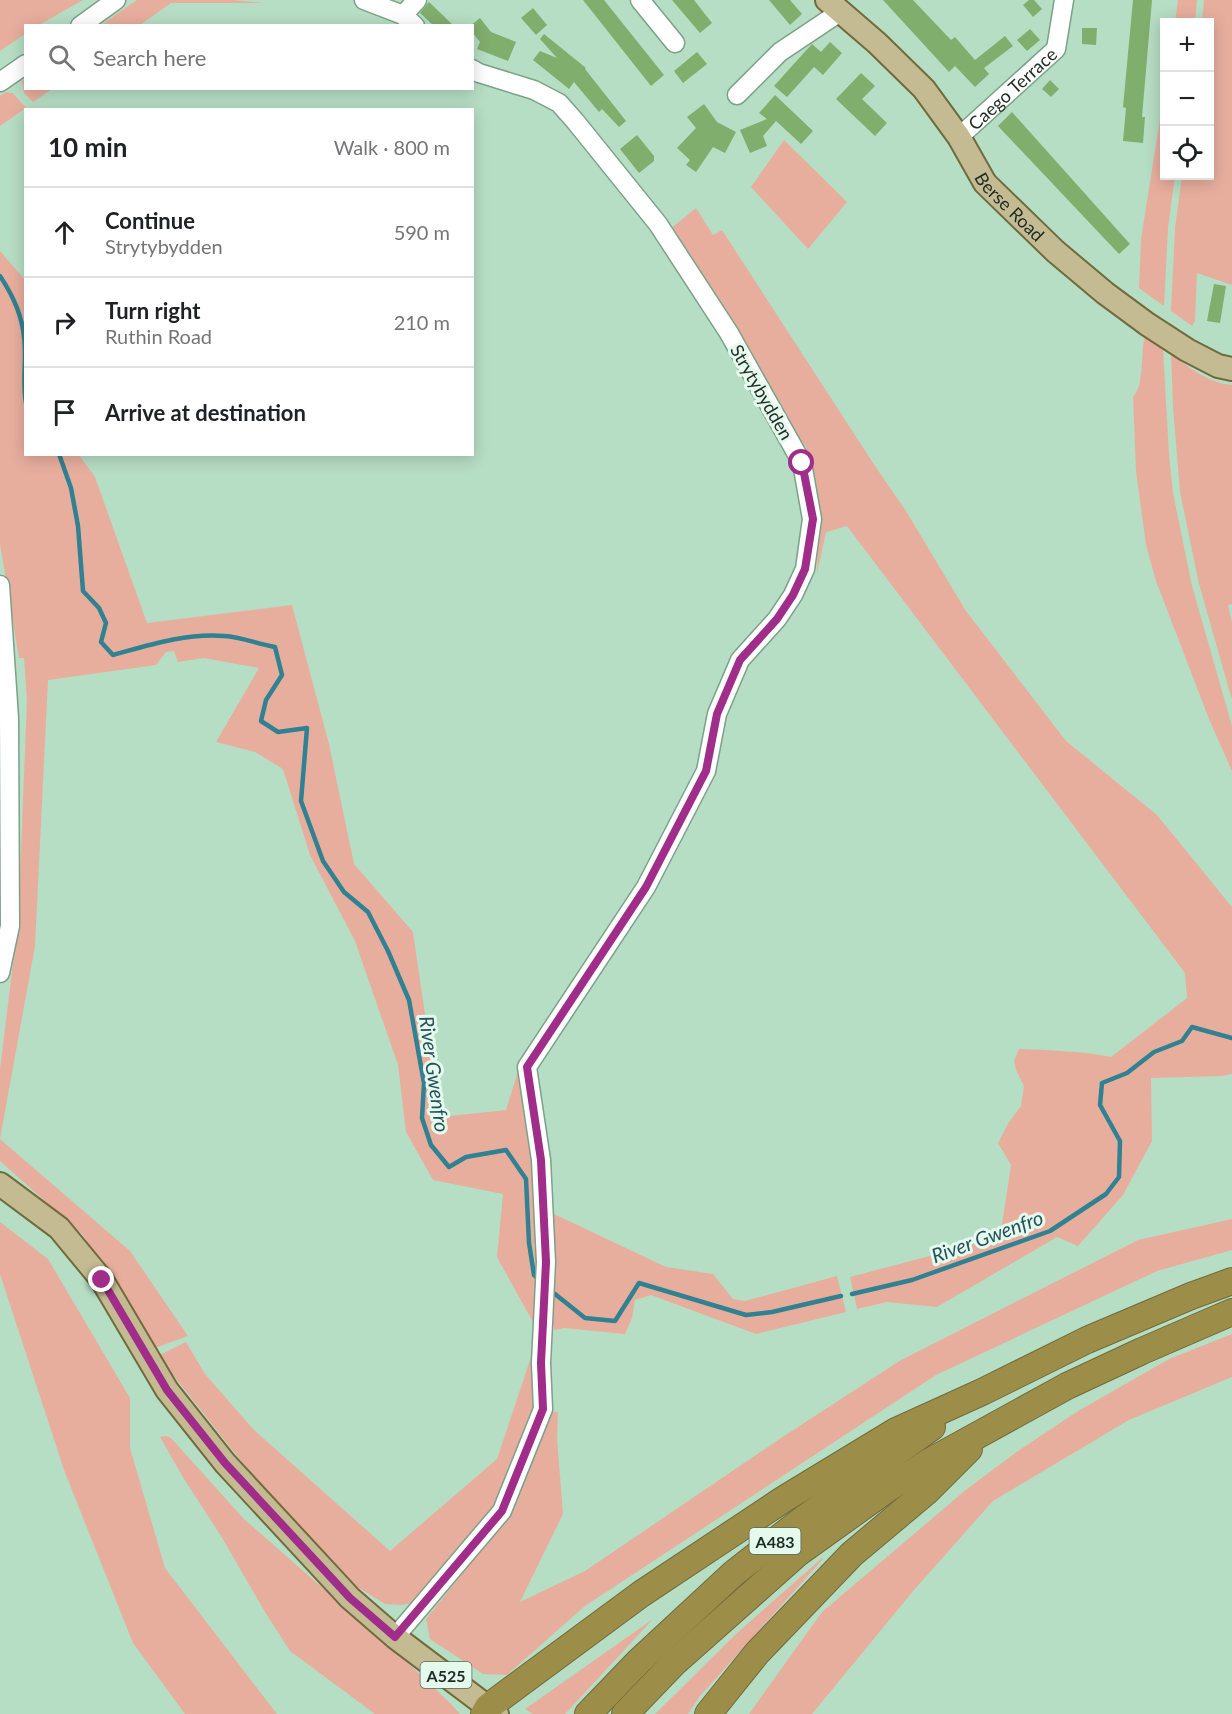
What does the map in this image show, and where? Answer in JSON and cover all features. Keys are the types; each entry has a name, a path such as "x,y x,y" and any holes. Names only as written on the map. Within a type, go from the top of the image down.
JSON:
{"highway":[{"name":"A483","path":"588,1714 639,1662 734,1573 812,1513 982,1392 1087,1340 1232,1281"},
{"name":"A483","path":"625,1714 674,1663 798,1554 927,1463 1066,1386 1232,1312"},
{"path":"490,1712 641,1594 784,1499 896,1431 982,1392"},
{"name":"A483","path":"708,1714 757,1653 852,1554 926,1492 993,1426"}],"main road":[{"name":"Berse Road","path":"834,6 877,43 924,89 959,137 985,183 1072,265 1147,324 1187,350 1218,366 1232,369"},
{"name":"A525","path":"0,1184 59,1228 102,1280 167,1390 225,1463 350,1598 395,1637 490,1712"}],"street":[{"path":"83,24 116,0"},
{"path":"364,0 409,20 417,0"},
{"path":"640,0 675,43"},
{"name":"Caego Terrace","path":"959,137 1056,49 1064,0"},
{"path":"737,95 780,52 834,6"},
{"path":"0,82 24,65"},
{"name":"Strytybydden","path":"395,1637 502,1511 543,1409 541,1363 546,1262 541,1160 527,1067 651,876 706,771 717,714 740,660 777,619 793,595 805,569 813,519 802,463 729,333 658,225 559,103 534,90 474,70"},
{"path":"0,585 9,718 10,926 0,973"}],"shaded area":[{"path":"0,0 83,0 41,24 24,24 24,35 0,51"},
{"path":"137,0 233,0 265,3 171,3 141,24 102,24"},
{"path":"1178,0 1197,0 1195,18 1176,18"},
{"path":"1204,0 1232,0 1232,285 1197,273 1195,321 1192,326 1171,311 1175,228 1181,180 1214,180 1214,18 1202,18"},
{"path":"24,79 24,90 51,90 33,102 24,93 22,81"},
{"path":"6,92 13,93 26,108 0,126 0,96"},
{"path":"1160,119 1160,180 1174,180 1168,228 1164,306 1139,288 1141,239"},
{"path":"784,140 847,202 808,249 751,187"},
{"path":"696,208 713,235 722,230 906,511 966,611 1066,741 1157,815 1232,907 1232,1074 1151,1078 1152,1141 1123,1195 1078,1246 1057,1237 937,1307 887,1302 857,1309 850,1277 960,1248 1001,1231 1011,1165 998,1143 1021,1106 1024,1086 1014,1061 1019,1049 1076,1052 1111,1057 1187,998 1185,973 847,526 826,532 817,573 818,531 806,446 788,428 669,230"},
{"path":"0,251 24,279 24,456 80,456 95,477 147,623 292,605 329,744 354,864 413,932 440,1117 506,1110 518,1071 523,1082 541,1225 534,1245 539,1267 555,1270 554,1214 666,1267 713,1274 733,1299 745,1301 837,1276 846,1312 756,1334 651,1295 635,1300 632,1318 625,1334 564,1328 555,1330 549,1320 535,1408 509,1465 495,1509 412,1603 385,1604 356,1586 253,1476 158,1356 186,1342 205,1374 253,1429 390,1551 497,1459 539,1333 497,1257 503,1194 433,1180 406,1132 398,1065 355,941 310,855 283,769 255,752 216,742 259,668 204,658 178,662 174,651 166,652 156,665 48,680 35,946 0,1139 0,1069 18,923 27,701 24,658 19,658 0,544"},
{"path":"1145,336 1163,349 1173,493 1192,586 1232,726 1232,771 1209,719 1156,581 1146,545 1136,471 1133,397 1137,392 1141,377"},
{"path":"1171,354 1207,378 1232,385 1232,604 1228,605 1232,623 1232,700 1199,584 1180,492"},
{"path":"0,1139 130,1251 188,1336 155,1348 83,1235 0,1161"},
{"path":"1232,1219 1232,1250 1157,1271 936,1375 585,1606 507,1675 483,1674 430,1639 426,1619 507,1518 548,1411 558,1412 557,1438 563,1514 520,1602 585,1571 901,1360 1138,1240"},
{"path":"0,1222 48,1259 130,1398 130,1448 165,1568 277,1714 185,1714 133,1643 64,1470 0,1274"},
{"path":"1232,1334 1232,1377 1129,1420 993,1501 914,1590 812,1714 749,1714 822,1612 967,1489 1078,1411 1169,1359"},
{"path":"160,1437 171,1438 244,1519 408,1663 460,1714 375,1714 290,1651"},
{"path":"822,1558 700,1696 688,1714 655,1714 736,1634"},
{"path":"653,1619 565,1714 533,1714 525,1709"}],"building":[{"path":"583,0 604,0 664,75 651,86"},
{"path":"672,0 694,0 712,23 700,33"},
{"path":"769,0 790,0 802,14 790,25"},
{"path":"883,0 913,0 951,40 955,37 975,60 1005,36 1013,46 984,68 989,74 975,87 955,66 949,72"},
{"path":"1029,0 1034,0 1042,9 1033,17 1023,5"},
{"path":"1133,0 1152,0 1142,117 1145,117 1143,143 1123,141 1126,108 1123,107"},
{"path":"429,2 452,24 432,24 420,13"},
{"path":"533,8 547,25 536,35 521,18"},
{"path":"480,18 491,32 516,42 508,61 477,49 480,42 474,34 472,24"},
{"path":"1082,28 1097,28 1096,45 1082,44"},
{"path":"1030,29 1040,40 1027,51 1017,40"},
{"path":"544,34 586,68 626,121 619,127 602,109 599,112 574,82 569,89 533,60 540,51 557,58 540,39"},
{"path":"830,42 842,53 823,75 814,67 787,97 774,86 812,44 821,52"},
{"path":"697,52 707,64 683,83 674,71"},
{"path":"861,73 875,86 862,99 887,123 875,136 836,99"},
{"path":"1050,80 1059,89 1051,97 1042,89"},
{"path":"775,95 813,131 801,144 776,121 763,136 767,146 750,153 740,130 767,119 759,113"},
{"path":"704,104 717,122 736,132 725,153 713,147 696,172 686,165 690,160 677,148 696,128 687,117"},
{"path":"1012,112 1130,244 1119,254 998,126"},
{"path":"637,135 654,156 654,161 639,173 620,149"},
{"path":"1214,284 1226,286 1220,323 1207,321"}],"waterway":[{"name":"River Gwenfro","path":"0,276 16,305 24,337"},
{"name":"River Gwenfro","path":"60,456 71,488 78,526 83,591 99,608 106,623 101,642 113,655 196,636 224,636 275,647 282,675 266,700 261,721 278,732 307,728 301,801 323,861 344,892 368,912 409,1000 424,1083 422,1118 431,1145 449,1167 466,1157 506,1150 526,1179 529,1243 534,1275 539,1280"},
{"name":"River Gwenfro","path":"852,1294 912,1280 1050,1231 1106,1194 1119,1177 1120,1141 1100,1105 1102,1083 1127,1073 1154,1052 1182,1041 1192,1027 1232,1038"},
{"name":"River Gwenfro","path":"550,1290 585,1318 615,1321 639,1283 746,1315 772,1312 841,1296"}],"route":[{"path":"102,1280 167,1390 225,1463 350,1598 395,1637 502,1511 543,1409 541,1363 546,1262 541,1160 527,1067 646,887 706,771 717,714 740,660 777,619 793,595 805,569 813,519 802,463"}]}
